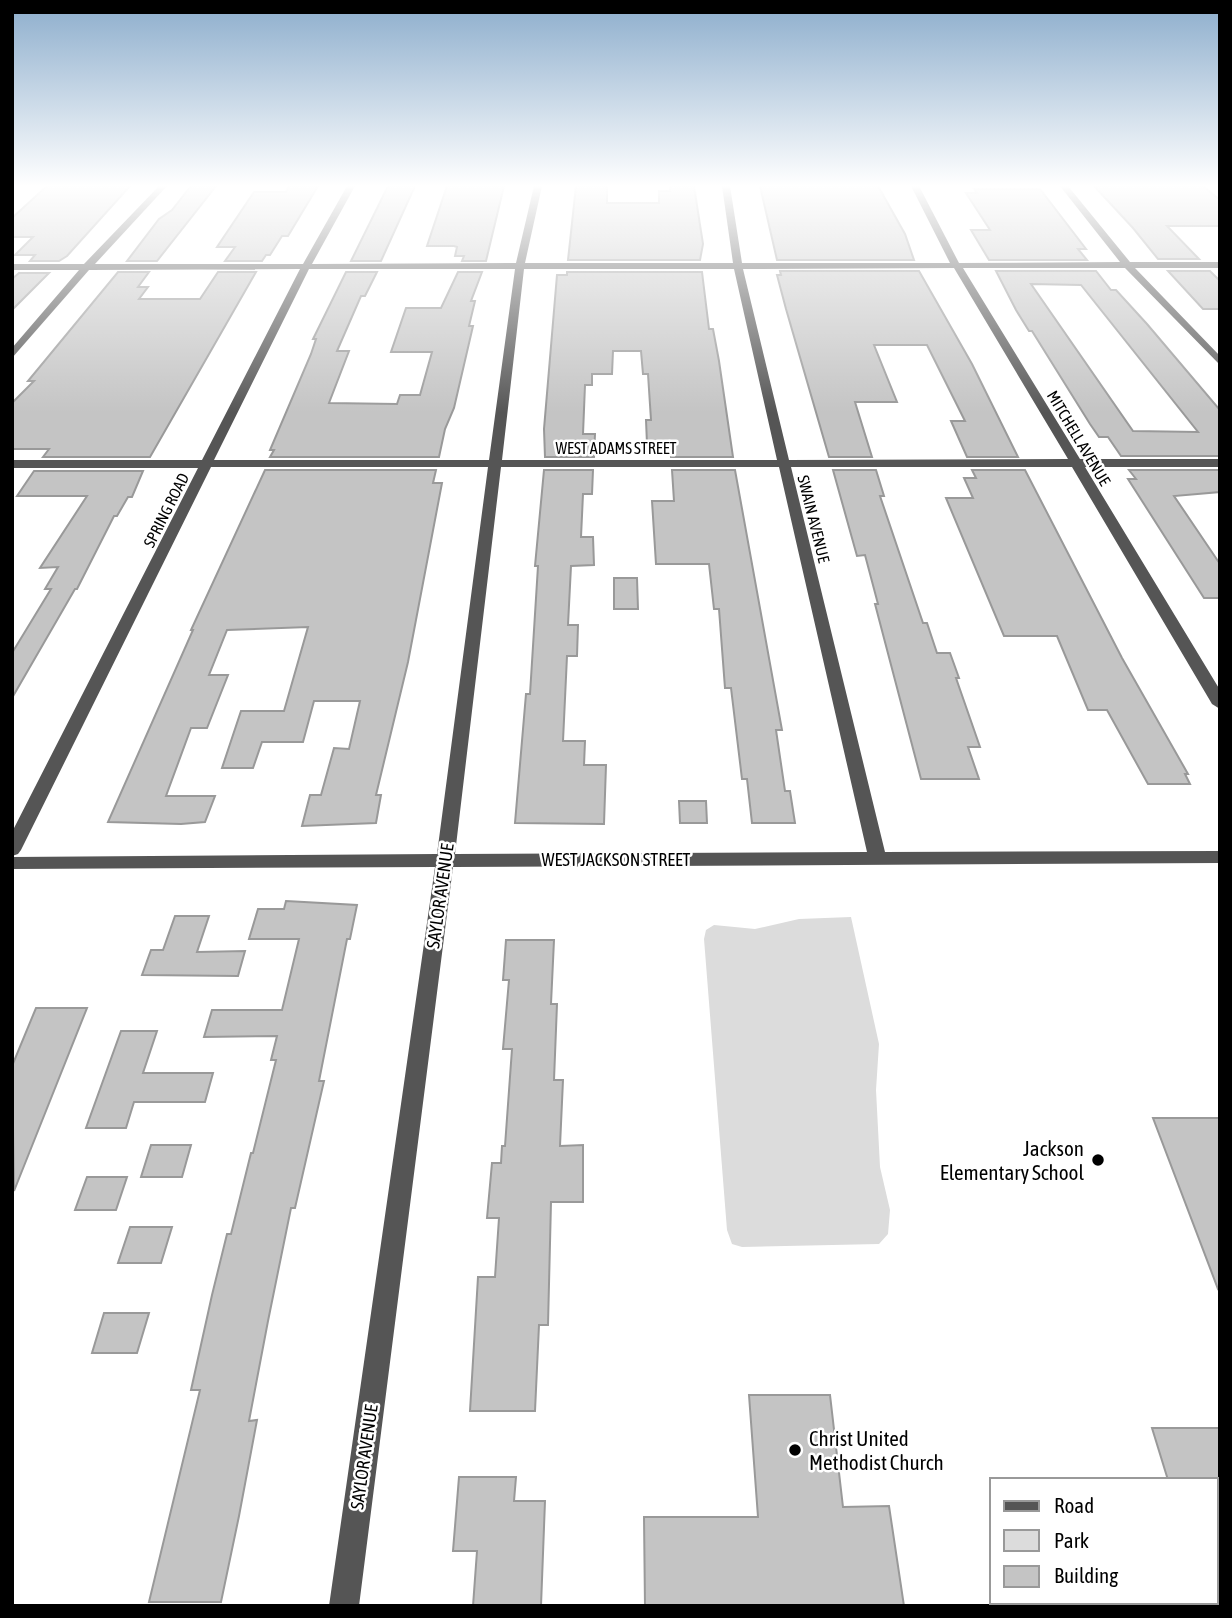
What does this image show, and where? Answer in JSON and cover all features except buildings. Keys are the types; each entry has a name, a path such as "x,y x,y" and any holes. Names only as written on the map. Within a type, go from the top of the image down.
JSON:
{"street":[{"path":"12,355 92,262"},
{"name":"SPRING ROAD","path":"12,850 309,262"},
{"name":"SAYLOR AVENUE","path":"344,1606 445,860 521,262"},
{"name":"SWAIN AVENUE","path":"737,262 877,858"},
{"name":"MITCHELL AVENUE","path":"954,262 1220,704"},
{"path":"1124,262 1220,362"},
{"path":"12,267 1220,265"},
{"name":"WEST ADAMS STREET","path":"12,464 1220,463"},
{"name":"WEST JACKSON STREET","path":"12,863 1220,857"}],"green space":[{"path":"851,917 879,1044 876,1090 880,1167 890,1210 888,1234 879,1244 742,1247 732,1244 727,1230 704,939 706,930 714,925 755,929 799,919"}],"place":[{"name":"Jackson Elementary School","path":"1098,1160"},
{"name":"Christ United Methodist Church","path":"795,1450"}]}
